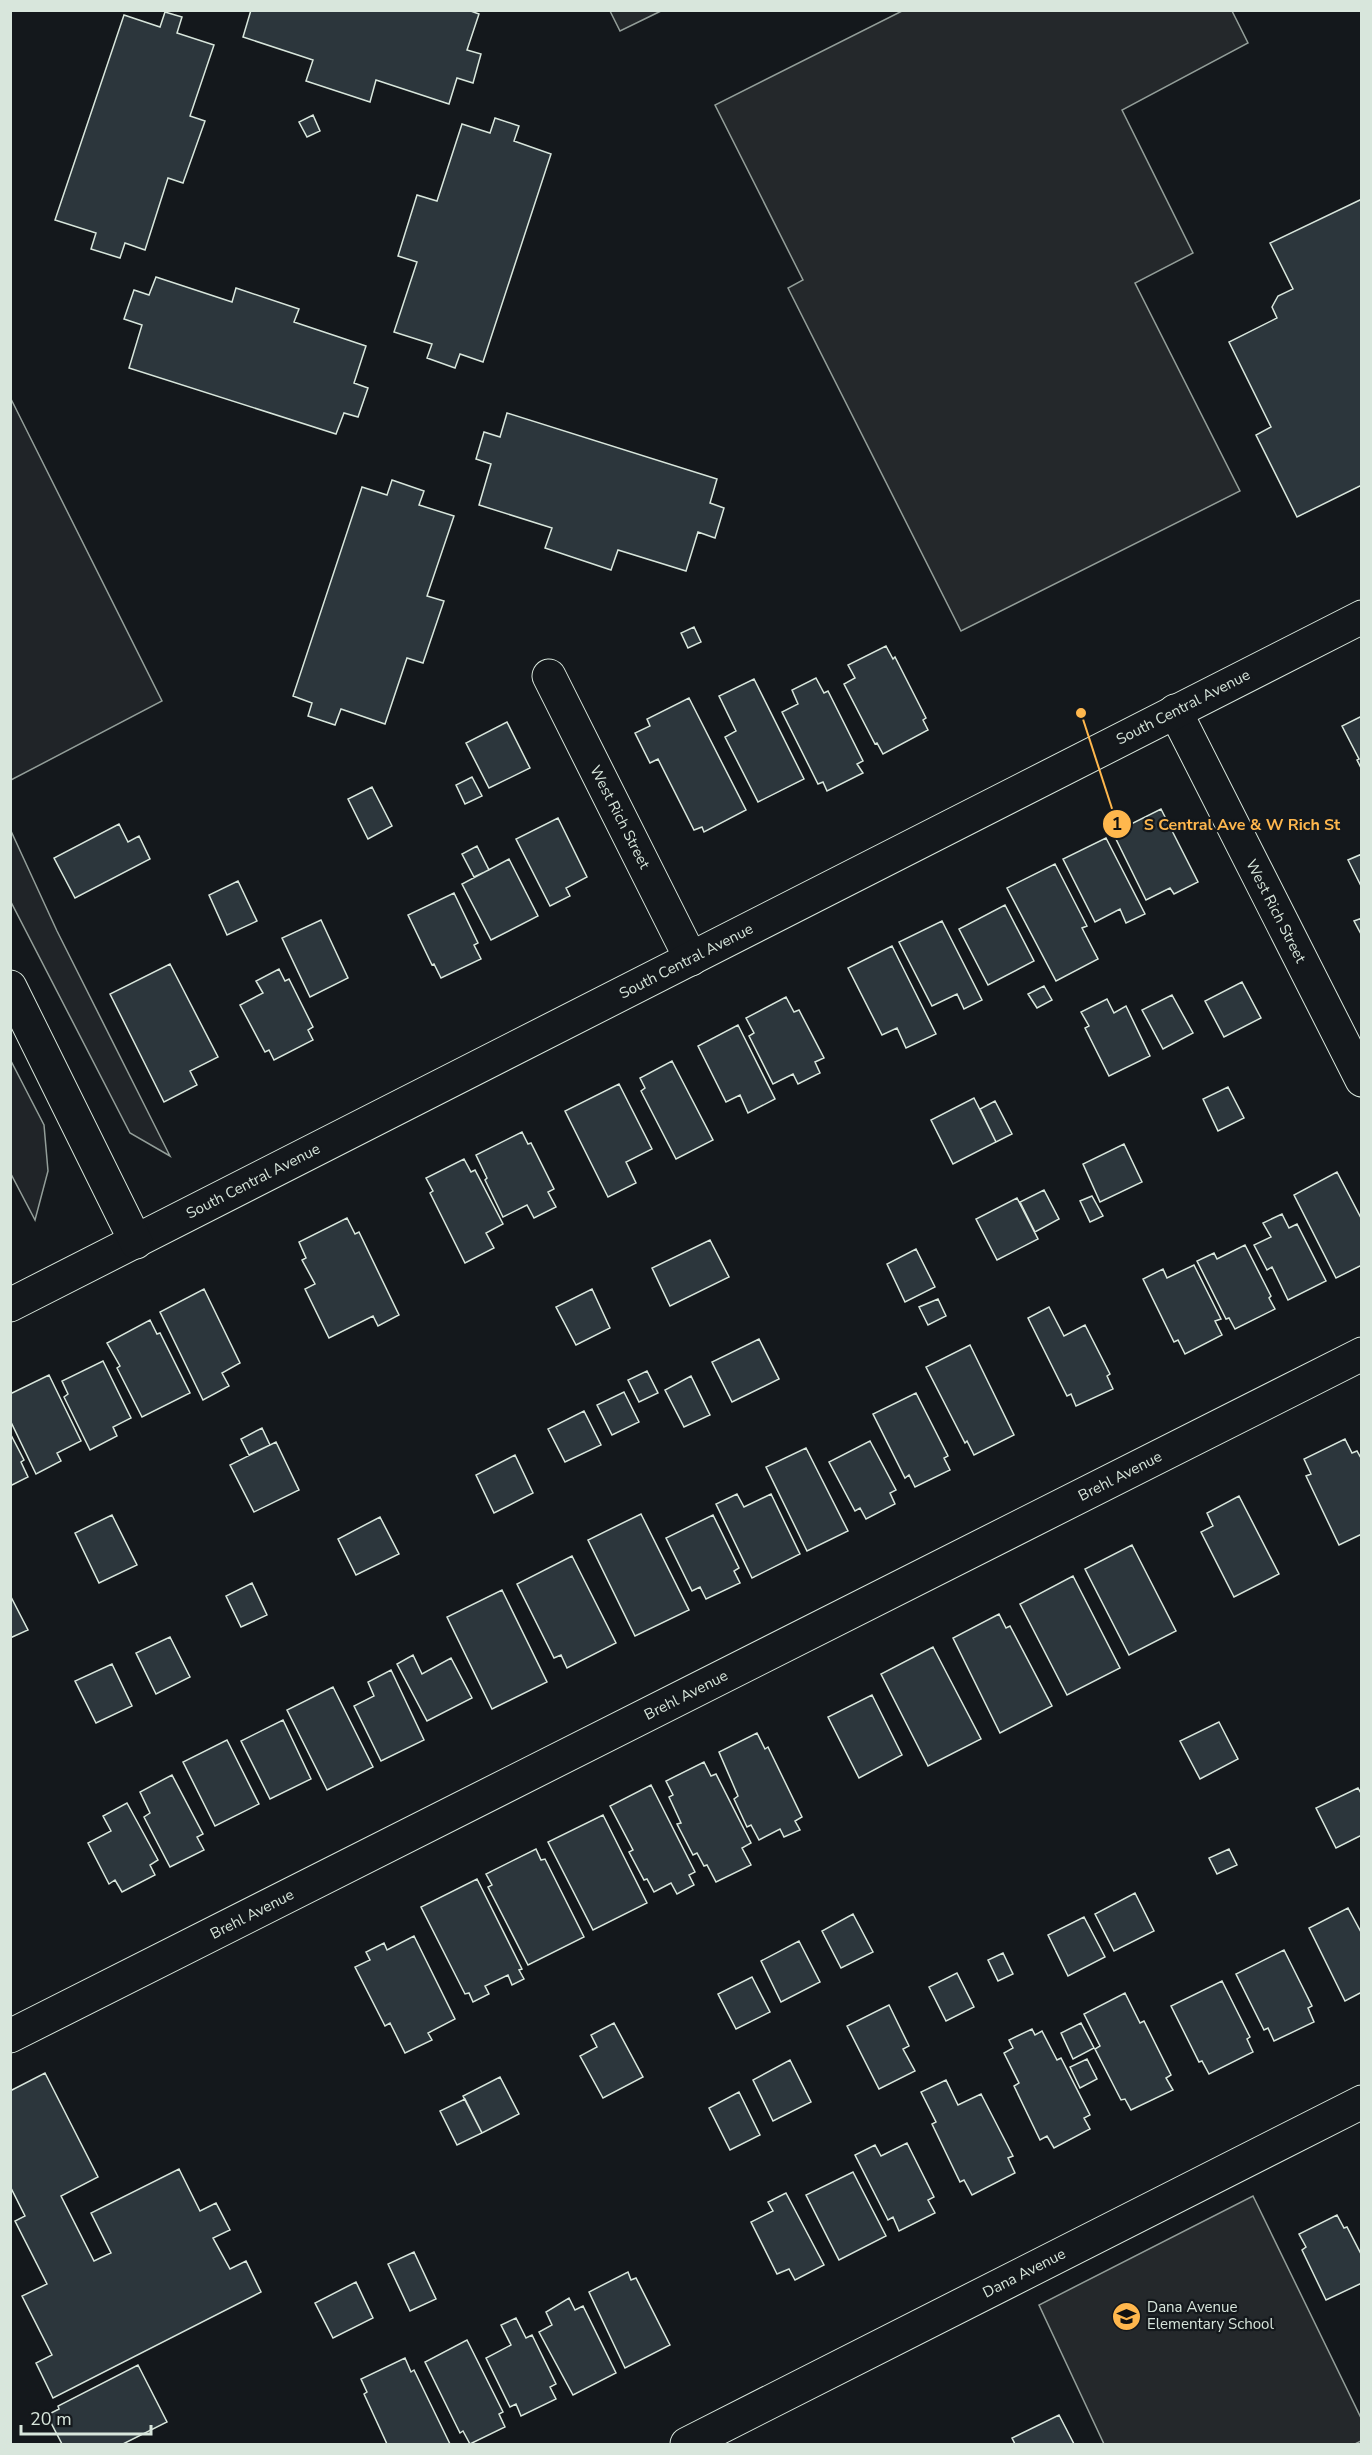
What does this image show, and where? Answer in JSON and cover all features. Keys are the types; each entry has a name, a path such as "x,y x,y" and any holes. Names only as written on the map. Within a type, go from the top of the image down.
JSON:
{"main road":[{"name":"South Central Avenue","path":"10,1305 1362,617"},
{"name":"West Rich Street","path":"549,676 691,958"},
{"name":"West Rich Street","path":"1175,711 1362,1080"},
{"path":"10,987 136,1242"},
{"name":"Brehl Avenue","path":"10,2036 1362,1354"},
{"name":"Dana Avenue","path":"687,2445 1362,2102"}],"shaded area":[{"path":"610,11 661,11 620,31"},
{"path":"902,11 1232,11 1248,43 1122,110 1193,253 1135,283 1240,491 961,631 788,288 803,280 715,105"},
{"path":"11,399 162,701 10,780"},
{"path":"11,831 57,931 170,1156 130,1133 11,902"},
{"path":"10,1059 44,1125 48,1171 35,1220 11,1174"},
{"path":"1253,2196 1361,2418 1361,2441 1355,2444 1104,2444 1039,2305"}],"building":[{"path":"251,10 468,10 479,14 467,50 481,54 473,83 457,78 449,104 376,80 370,102 306,81 313,60 243,37"},
{"path":"165,12 182,17 177,33 214,45 190,116 205,121 183,183 168,178 145,250 125,243 120,258 91,249 96,233 55,220 124,15 160,27"},
{"path":"313,115 320,131 307,137 299,122"},
{"path":"495,118 519,126 514,141 551,154 483,362 460,354 455,368 427,358 432,344 394,332 417,262 398,256 417,195 437,201 462,124 490,133"},
{"path":"1362,199 1362,485 1297,517 1256,435 1271,427 1229,342 1277,318 1272,307 1278,296 1293,289 1270,243"},
{"path":"156,277 232,302 236,288 299,309 294,322 366,346 354,383 368,388 358,417 344,413 336,434 129,368 142,325 124,319 134,290 149,295"},
{"path":"507,413 717,479 710,503 724,508 715,538 698,532 686,571 618,550 611,570 545,548 552,528 479,505 491,464 476,459 484,432 500,437"},
{"path":"392,480 424,491 419,505 454,516 427,596 444,601 423,663 407,658 385,724 341,709 335,725 308,716 312,703 293,696 362,487 387,495"},
{"path":"694,627 701,642 688,648 681,633"},
{"path":"886,646 893,659 895,657 926,718 923,720 928,730 883,754 877,743 875,744 844,684 855,678 848,665"},
{"path":"816,678 824,693 828,691 863,761 857,764 863,773 827,791 823,782 818,784 782,712 798,704 792,690"},
{"path":"754,679 804,779 758,802 725,737 736,731 719,696"},
{"path":"689,698 746,810 704,832 702,827 694,830 658,759 650,763 635,733 650,726 647,719"},
{"path":"1362,716 1362,770 1357,760 1359,759 1342,726"},
{"path":"507,722 530,768 489,788 466,743"},
{"path":"472,777 482,796 465,804 456,785"},
{"path":"372,787 392,826 368,839 348,799"},
{"path":"1161,809 1198,882 1174,894 1170,888 1146,900 1113,833"},
{"path":"558,818 587,877 566,888 570,896 550,906 516,839"},
{"path":"119,824 128,842 139,836 150,859 75,898 54,858"},
{"path":"1106,838 1145,914 1126,923 1120,909 1095,922 1063,859"},
{"path":"477,846 489,870 474,877 462,854"},
{"path":"1362,854 1362,888 1348,860"},
{"path":"509,859 538,916 491,940 462,884"},
{"path":"1055,864 1087,926 1082,928 1098,959 1056,981 1007,888"},
{"path":"238,881 257,921 227,935 209,895"},
{"path":"454,893 478,943 474,945 481,959 441,978 434,964 432,965 408,915"},
{"path":"1005,905 1034,961 988,985 959,929"},
{"path":"1362,918 1362,936 1354,921"},
{"path":"321,920 348,978 310,997 282,938"},
{"path":"942,921 982,1000 964,1009 957,994 932,1006 899,942"},
{"path":"892,946 936,1034 906,1048 897,1028 882,1035 848,968"},
{"path":"170,964 218,1057 190,1071 197,1085 164,1102 110,994"},
{"path":"279,969 285,981 289,979 313,1027 308,1030 313,1040 274,1060 269,1050 265,1052 240,1005 263,993 256,981"},
{"path":"1242,982 1261,1018 1224,1037 1205,1001"},
{"path":"1044,986 1052,1000 1037,1008 1028,994"},
{"path":"1172,995 1193,1033 1163,1049 1142,1010"},
{"path":"786,997 794,1012 799,1010 824,1058 815,1062 820,1073 798,1084 793,1074 773,1084 749,1036 754,1033 746,1018"},
{"path":"1107,999 1114,1013 1126,1006 1150,1056 1109,1076 1085,1028 1089,1026 1081,1012"},
{"path":"738,1025 775,1099 748,1113 740,1095 726,1102 698,1046"},
{"path":"672,1061 713,1140 676,1159 641,1091 645,1088 640,1078"},
{"path":"619,1084 652,1149 626,1162 636,1183 608,1197 565,1111"},
{"path":"1228,1087 1244,1118 1218,1131 1203,1099"},
{"path":"974,1098 996,1142 953,1164 931,1120"},
{"path":"995,1101 1012,1134 996,1142 980,1109"},
{"path":"522,1132 528,1144 531,1143 554,1189 548,1192 556,1207 534,1218 527,1205 503,1217 476,1155"},
{"path":"1124,1144 1142,1182 1100,1202 1083,1164"},
{"path":"464,1159 471,1172 475,1170 503,1224 486,1233 494,1248 465,1263 430,1193 433,1191 426,1178"},
{"path":"1337,1172 1362,1220 1362,1265 1336,1278 1294,1195"},
{"path":"1044,1190 1059,1219 1035,1232 1020,1202"},
{"path":"1092,1196 1103,1216 1090,1222 1080,1201"},
{"path":"1017,1198 1038,1239 997,1260 976,1219"},
{"path":"1282,1214 1289,1228 1297,1224 1326,1281 1288,1300 1272,1267 1267,1270 1254,1245 1271,1237 1263,1223"},
{"path":"347,1218 355,1234 359,1232 399,1315 378,1326 373,1316 329,1338 305,1289 315,1284 302,1260 306,1258 299,1242"},
{"path":"710,1240 729,1277 670,1306 652,1268"},
{"path":"1245,1245 1271,1296 1269,1298 1275,1309 1235,1329 1229,1318 1226,1319 1197,1261 1214,1253 1217,1259"},
{"path":"916,1249 935,1287 905,1302 887,1264"},
{"path":"1194,1265 1221,1319 1215,1321 1222,1335 1185,1354 1178,1340 1174,1342 1143,1279 1163,1269 1167,1278"},
{"path":"204,1289 240,1363 222,1373 229,1386 203,1400 160,1312"},
{"path":"592,1289 610,1328 576,1345 556,1307"},
{"path":"938,1299 946,1316 928,1325 919,1307"},
{"path":"1049,1307 1064,1336 1085,1325 1110,1374 1107,1376 1113,1389 1076,1406 1071,1394 1067,1396 1028,1318"},
{"path":"150,1320 157,1334 160,1333 190,1393 142,1417 117,1368 120,1366 107,1343"},
{"path":"759,1339 779,1379 732,1402 712,1362"},
{"path":"970,1345 1014,1435 974,1455 967,1441 965,1443 926,1367"},
{"path":"103,1361 131,1418 113,1427 117,1436 90,1450 64,1397 68,1394 62,1381"},
{"path":"647,1371 658,1393 639,1402 628,1380"},
{"path":"49,1375 81,1441 57,1453 61,1461 36,1474 10,1420 10,1394"},
{"path":"691,1376 710,1415 684,1427 665,1390"},
{"path":"624,1392 639,1422 612,1435 597,1405"},
{"path":"916,1393 948,1456 944,1458 950,1470 915,1487 909,1475 905,1478 873,1414"},
{"path":"584,1411 601,1445 565,1462 548,1429"},
{"path":"262,1428 270,1445 249,1455 241,1439"},
{"path":"10,1433 24,1460 21,1462 28,1477 10,1486"},
{"path":"1345,1439 1352,1453 1357,1451 1362,1460 1362,1534 1339,1545 1306,1476 1311,1474 1304,1459"},
{"path":"870,1441 896,1490 890,1493 895,1504 866,1519 860,1508 855,1511 829,1462"},
{"path":"276,1442 299,1490 254,1512 230,1465"},
{"path":"806,1448 848,1531 807,1551 766,1467"},
{"path":"515,1455 533,1493 494,1513 476,1475"},
{"path":"737,1494 744,1507 771,1494 800,1554 752,1578 716,1504"},
{"path":"1239,1496 1279,1574 1234,1597 1201,1532 1213,1526 1207,1513"},
{"path":"641,1514 689,1610 635,1636 588,1540"},
{"path":"112,1515 137,1565 99,1583 75,1533"},
{"path":"713,1515 739,1568 734,1571 740,1583 706,1599 700,1587 692,1591 666,1538"},
{"path":"380,1517 399,1554 356,1575 338,1539"},
{"path":"1132,1545 1176,1631 1129,1655 1085,1569"},
{"path":"572,1556 616,1643 567,1668 561,1655 554,1658 517,1584"},
{"path":"1073,1576 1120,1668 1067,1695 1020,1604"},
{"path":"252,1583 267,1615 241,1627 226,1596"},
{"path":"502,1590 547,1682 492,1709 447,1617"},
{"path":"10,1595 28,1630 10,1638"},
{"path":"999,1614 1006,1628 1010,1626 1052,1706 1000,1733 953,1638"},
{"path":"170,1637 190,1677 156,1694 136,1653"},
{"path":"933,1647 981,1739 928,1766 881,1674"},
{"path":"413,1655 422,1674 451,1658 472,1698 427,1721 397,1664"},
{"path":"112,1664 132,1706 96,1723 75,1681"},
{"path":"391,1670 424,1740 381,1761 354,1706 374,1696 368,1682"},
{"path":"333,1687 373,1767 327,1790 287,1710"},
{"path":"872,1695 902,1755 859,1778 828,1717"},
{"path":"283,1720 311,1779 270,1799 241,1741"},
{"path":"1219,1722 1238,1759 1200,1779 1180,1741"},
{"path":"757,1733 765,1749 768,1747 802,1817 795,1821 800,1830 784,1837 780,1829 759,1840 751,1825 747,1827 734,1799 738,1796 719,1752"},
{"path":"227,1740 259,1804 215,1826 183,1762"},
{"path":"704,1762 711,1776 716,1774 751,1843 742,1848 751,1865 716,1882 697,1853 693,1855 677,1824 681,1823 669,1797 673,1795 666,1781"},
{"path":"172,1775 203,1834 197,1837 204,1850 170,1867 144,1817 150,1813 140,1792"},
{"path":"651,1785 695,1872 689,1875 694,1885 677,1894 671,1883 654,1892 647,1879 644,1880 629,1852 633,1850 610,1806"},
{"path":"1358,1788 1362,1795 1362,1835 1336,1848 1316,1808"},
{"path":"127,1803 158,1860 150,1865 155,1875 122,1892 115,1880 109,1884 88,1843 111,1831 103,1816"},
{"path":"603,1815 647,1903 593,1930 548,1842"},
{"path":"536,1849 541,1860 545,1859 584,1937 528,1965 488,1887 492,1885 486,1874"},
{"path":"1229,1849 1237,1865 1217,1874 1209,1858"},
{"path":"477,1879 522,1969 519,1970 524,1979 512,1985 508,1975 485,1986 489,1994 473,2002 469,1993 465,1994 421,1907"},
{"path":"1135,1893 1154,1931 1114,1951 1095,1914"},
{"path":"1348,1908 1362,1934 1362,1992 1345,2001 1309,1928"},
{"path":"853,1914 873,1952 841,1968 822,1931"},
{"path":"1084,1917 1105,1957 1068,1976 1048,1935"},
{"path":"414,1936 455,2019 428,2033 432,2040 405,2053 390,2023 385,2026 355,1967 370,1960 366,1952 384,1943 387,1950"},
{"path":"799,1941 820,1982 781,2002 761,1961"},
{"path":"1284,1950 1312,2006 1308,2008 1314,2022 1274,2041 1268,2028 1264,2030 1236,1974"},
{"path":"1003,1953 1013,1974 998,1981 988,1960"},
{"path":"957,1973 974,2007 946,2021 929,1987"},
{"path":"752,1977 770,2012 736,2029 718,1994"},
{"path":"1222,1981 1250,2037 1247,2039 1253,2052 1209,2074 1202,2061 1199,2062 1171,2006"},
{"path":"1125,1993 1140,2023 1144,2021 1171,2075 1166,2078 1173,2090 1131,2110 1125,2099 1121,2100 1095,2049 1100,2046 1084,2014"},
{"path":"889,2005 909,2046 903,2049 915,2071 879,2089 847,2026"},
{"path":"614,2023 643,2077 603,2098 580,2056 597,2047 591,2035"},
{"path":"1081,2023 1094,2048 1073,2059 1061,2033"},
{"path":"1032,2029 1035,2035 1042,2031 1057,2060 1061,2058 1090,2115 1084,2118 1090,2129 1054,2148 1047,2136 1040,2140 1014,2086 1019,2083 1004,2053 1013,2048 1009,2040"},
{"path":"1087,2059 1097,2079 1080,2088 1070,2067"},
{"path":"790,2060 811,2102 773,2121 753,2080"},
{"path":"45,2073 98,2177 61,2196 94,2261 111,2253 91,2213 179,2169 200,2211 216,2203 230,2230 213,2238 230,2269 246,2261 261,2292 53,2398 36,2363 52,2355 22,2296 47,2284 15,2221 25,2216 10,2186 10,2091"},
{"path":"500,2077 519,2114 482,2133 463,2096"},
{"path":"946,2080 958,2105 981,2094 1013,2156 1008,2158 1015,2173 972,2195 964,2180 960,2182 932,2124 936,2122 921,2092"},
{"path":"739,2092 760,2135 730,2150 709,2108"},
{"path":"465,2099 482,2133 457,2145 440,2111"},
{"path":"907,2143 934,2197 928,2200 935,2213 899,2231 893,2217 888,2220 855,2155 875,2145 881,2156"},
{"path":"853,2172 886,2236 839,2260 806,2195"},
{"path":"786,2193 824,2265 795,2280 789,2269 777,2274 751,2222 773,2211 768,2202"},
{"path":"1337,2215 1344,2228 1347,2227 1362,2256 1362,2283 1326,2300 1302,2250 1306,2247 1299,2234"},
{"path":"414,2252 436,2299 410,2311 388,2264"},
{"path":"628,2272 631,2280 636,2278 670,2345 625,2368 589,2292"},
{"path":"356,2282 373,2318 333,2338 315,2303"},
{"path":"569,2298 575,2310 583,2306 616,2373 573,2395 539,2332 552,2325 546,2312"},
{"path":"516,2318 526,2338 532,2335 556,2384 550,2387 556,2399 521,2416 516,2404 510,2407 486,2358 511,2345 501,2325"},
{"path":"467,2340 503,2412 499,2414 505,2427 470,2444 463,2431 460,2433 425,2362"},
{"path":"405,2358 411,2372 414,2370 450,2444 387,2444 364,2394 367,2392 361,2379"},
{"path":"138,2365 167,2422 123,2444 62,2444 47,2415 59,2409 58,2406"},
{"path":"1059,2415 1074,2444 1015,2444 1012,2438"}],"place":[{"name":"S Central Ave & W Rich St","path":"1081,713"},
{"name":"Dana Avenue Elementary School","path":"1126,2316"}]}
